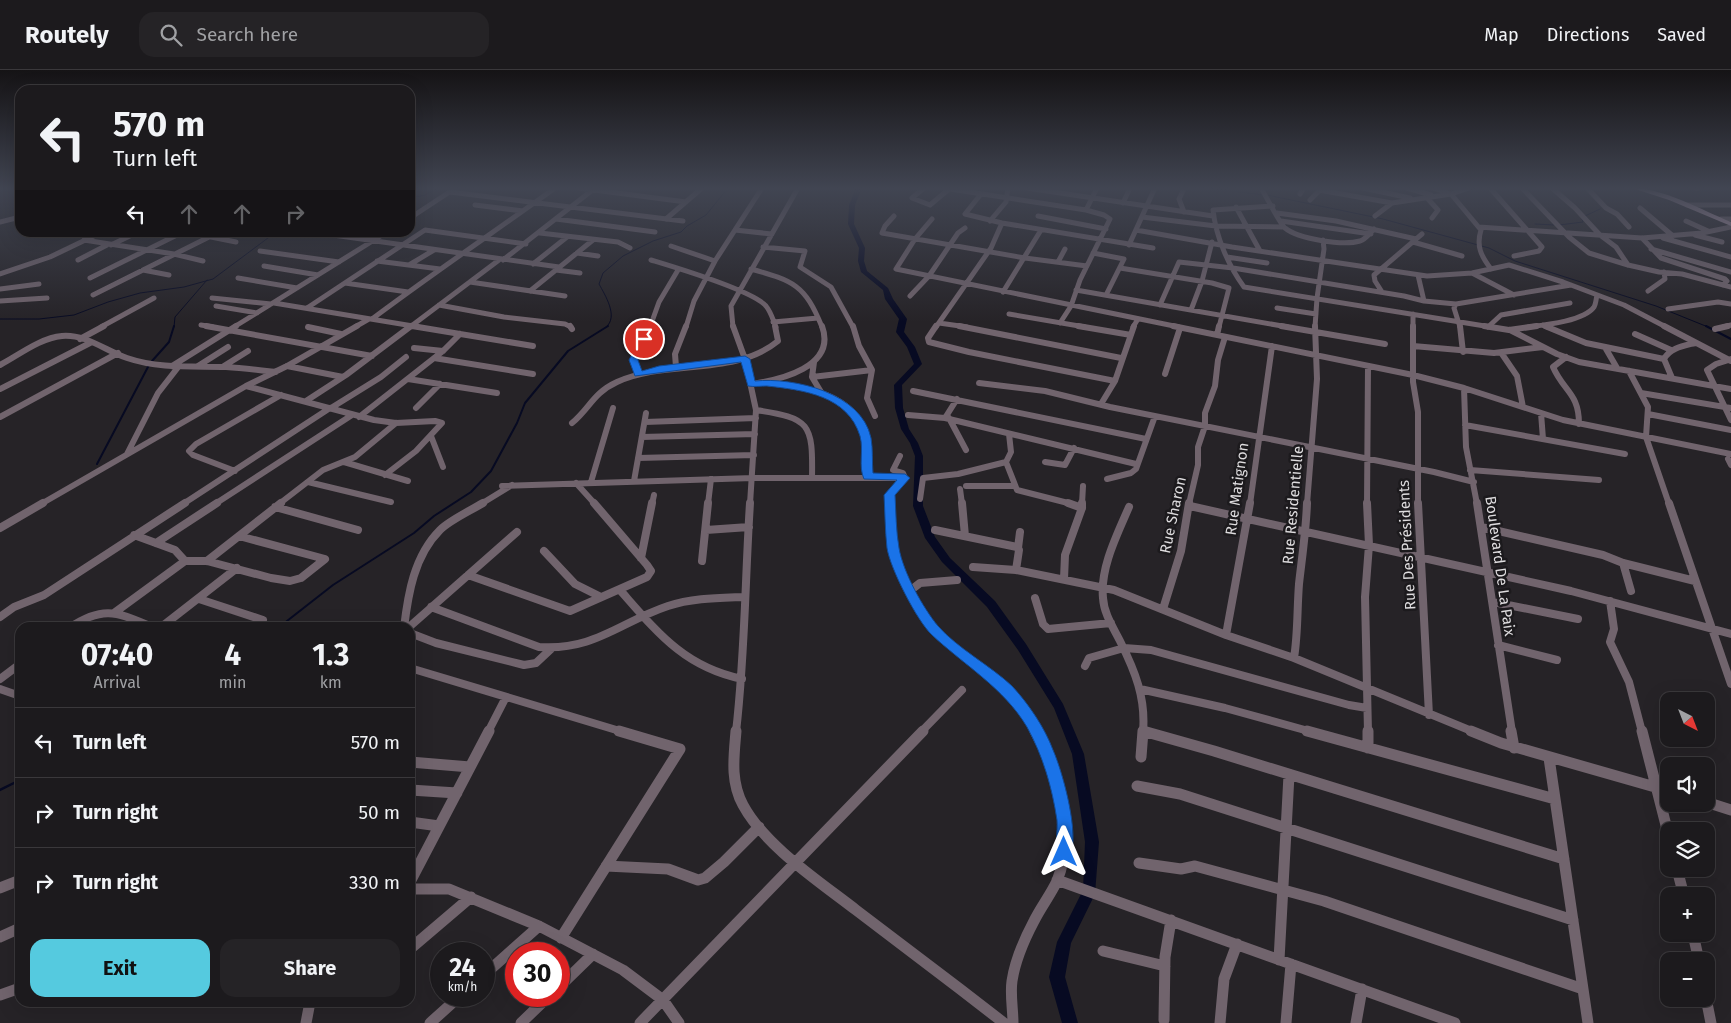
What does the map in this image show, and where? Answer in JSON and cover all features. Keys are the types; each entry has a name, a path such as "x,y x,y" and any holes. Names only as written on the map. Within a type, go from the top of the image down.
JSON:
{"street":[{"path":"444,232 526,244"},
{"path":"0,528 246,386 276,372 318,346 371,319 494,232"},
{"path":"676,367 675,354 690,317 694,301 715,261 733,232"},
{"path":"758,232 772,234 731,306 731,315 745,359 756,414 744,597 742,679 733,761 735,785 743,805 758,827 795,863 1004,1023"},
{"path":"883,232 1025,258 1087,266"},
{"path":"921,232 895,268 964,284 1413,375 1464,388 1579,424 1646,437 1730,459"},
{"path":"910,296 929,276 959,232"},
{"path":"998,232 976,272 964,284 928,338 931,343 1115,381"},
{"path":"1003,292 1040,232"},
{"path":"1056,232 1153,248"},
{"path":"1060,323 1071,306 1076,290 1104,232"},
{"path":"1129,245 1135,232"},
{"path":"1152,232 1418,275 1441,276 1509,265 1572,285 1624,305 1730,360"},
{"path":"1218,232 1227,257 1244,286 1488,327 1509,330 1542,325 1586,314 1595,306 1598,295"},
{"path":"1249,232 1260,251"},
{"path":"1294,232 1298,235 1344,243 1357,242 1371,234"},
{"path":"1360,232 1371,234"},
{"path":"1386,232 1462,256"},
{"path":"1481,232 1477,239 1480,251 1491,269"},
{"path":"1514,256 1542,249 1531,232"},
{"path":"1566,232 1589,254 1628,265 1682,274 1731,287"},
{"path":"1571,232 1642,238 1700,232"},
{"path":"1598,232 1616,247 1628,265"},
{"path":"1669,232 1673,236"},
{"path":"306,402 540,233 618,242 630,248"},
{"path":"1382,292 1375,281 1374,275 1422,234"},
{"path":"1692,234 1722,242"},
{"path":"0,274 50,257 91,237"},
{"path":"78,260 127,237"},
{"path":"90,278 174,237"},
{"path":"93,295 211,237 236,242"},
{"path":"346,237 533,264 580,273"},
{"path":"127,454 158,393 176,366 229,330 380,237"},
{"path":"307,308 415,237"},
{"path":"533,264 567,237"},
{"path":"1660,237 1731,257"},
{"path":"1642,238 1664,260 1725,279 1727,281 1723,285"},
{"path":"84,240 174,254 203,261"},
{"path":"530,291 593,240"},
{"name":"Rue Residentielle","path":"1294,658 1297,641 1299,585 1306,530 1308,483 1318,379 1315,332 1323,240"},
{"path":"1191,310 1202,281 1212,242"},
{"path":"671,246 715,261"},
{"path":"763,247 805,251 800,267 831,286 852,324 872,370 867,398 875,416"},
{"path":"1651,249 1731,272"},
{"path":"409,266 434,250"},
{"path":"1058,262 1065,250"},
{"path":"260,251 339,262"},
{"path":"1265,273 1268,252"},
{"path":"577,253 598,256"},
{"path":"1093,253 1124,259 1106,295"},
{"path":"1227,257 1267,263"},
{"path":"572,423 601,391 619,381 638,374 676,367 745,359 760,355 778,341 770,312 761,301 651,260"},
{"path":"377,261 440,269"},
{"path":"1160,306 1178,262 1233,268 1382,292 1424,301 1456,304 1572,285"},
{"path":"264,266 318,275"},
{"path":"1120,268 1202,281 1229,288 1217,335"},
{"path":"751,269 781,279 804,291 818,318 826,343 822,353 814,362 794,373 762,383 751,384"},
{"path":"143,270 169,275"},
{"path":"638,374 633,360 648,333 659,302 678,270"},
{"path":"1472,272 1514,295"},
{"path":"1648,292 1665,279 1664,272"},
{"path":"1418,275 1424,301"},
{"path":"238,278 297,288"},
{"path":"470,282 564,296"},
{"path":"345,283 408,292"},
{"path":"0,289 39,284"},
{"path":"1076,290 1385,344"},
{"path":"0,301 46,298"},
{"path":"80,339 154,298"},
{"path":"212,298 307,308 533,346"},
{"path":"1130,318 1135,301"},
{"path":"1668,309 1718,302 1731,304"},
{"path":"1488,327 1501,315 1570,303"},
{"path":"1456,304 1454,308 1459,321 1463,352"},
{"path":"439,305 504,317 566,324 572,329"},
{"path":"216,306 257,313"},
{"path":"1277,308 1316,314"},
{"path":"1009,314 1131,336"},
{"name":"Rue Des Présidents","path":"1413,314 1413,375 1418,412 1416,469 1429,714"},
{"path":"773,322 818,318"},
{"path":"1101,404 1115,381 1121,358 1138,319"},
{"path":"939,323 1121,358"},
{"path":"201,325 372,356"},
{"path":"1542,325 1565,336 1606,349 1664,359"},
{"path":"1715,329 1731,325"},
{"path":"308,327 341,334"},
{"path":"1165,374 1180,328"},
{"path":"1509,330 1566,358 1731,389"},
{"path":"156,543 356,416 408,379 460,334"},
{"path":"1635,334 1671,350"},
{"path":"0,365 57,337 66,336 80,339 118,353 126,358 146,363 196,367 224,366 276,372"},
{"name":"Rue Sharon","path":"1163,609 1181,551 1184,526 1198,465 1198,447 1205,426 1204,413 1215,386 1218,360 1225,337"},
{"path":"0,389 90,343"},
{"path":"1672,378 1664,359 1666,354 1671,350 1695,343"},
{"name":"Rue Matignon","path":"1226,635 1247,520 1272,346"},
{"path":"1413,346 1502,354 1543,347"},
{"path":"196,367 228,347"},
{"path":"414,348 443,350"},
{"path":"1606,349 1617,368"},
{"path":"224,366 248,351"},
{"path":"0,417 118,353"},
{"path":"1502,354 1517,376 1523,407"},
{"path":"0,617 14,607 44,595 330,408 381,377 406,357"},
{"path":"434,358 534,374"},
{"path":"1566,358 1553,368 1578,401 1580,409 1579,424"},
{"path":"1730,360 1716,364 1707,370 1713,385 1728,408 1731,420"},
{"path":"814,362 812,377 821,392"},
{"path":"287,366 343,377"},
{"path":"1368,366 1367,460 1369,545 1365,597 1368,748"},
{"path":"812,377 872,370"},
{"path":"1629,371 1648,408 1646,437 1731,684"},
{"path":"408,379 498,393"},
{"path":"762,383 821,392 840,402 856,417 866,438 868,476"},
{"path":"979,383 1005,385 1088,400 1155,416 1474,482"},
{"path":"416,408 440,384"},
{"path":"246,386 356,416 396,423 440,422 441,426 431,436 396,468 385,475"},
{"name":"Boulevard De La Paix","path":"1464,388 1463,415 1470,470 1474,482 1493,602 1514,748"},
{"path":"913,391 1146,439"},
{"path":"1641,393 1728,408"},
{"path":"235,471 193,456 189,451 196,444 281,395"},
{"path":"947,418 957,399"},
{"path":"591,482 613,408"},
{"path":"634,481 646,413"},
{"path":"1541,413 1543,439"},
{"path":"645,422 756,414 790,415 806,425 813,441 812,478"},
{"path":"1648,414 1731,430"},
{"path":"908,415 947,418 1136,464"},
{"path":"1107,479 1131,473 1136,469 1136,464 1143,453 1155,416"},
{"path":"947,418 966,450"},
{"path":"207,561 323,470 355,457 396,423"},
{"path":"1465,425 1625,454"},
{"path":"642,437 755,434"},
{"path":"920,499 923,478 958,474 1006,462 1011,457 1012,451 1010,434"},
{"path":"431,436 443,467"},
{"path":"1045,462 1065,465 1074,448"},
{"path":"638,458 754,455"},
{"path":"900,456 893,470 903,473 905,478"},
{"path":"344,462 408,481"},
{"path":"1006,462 1017,490 1060,500 1082,508"},
{"path":"1470,470 1599,480"},
{"path":"502,486 753,478 868,476 905,478"},
{"path":"905,478 892,490 890,495 893,549 899,568 922,613 934,630 1007,690 1030,721 1046,750 1057,784 1064,822 1064,852 1057,880 1033,923 1016,968 1012,982 1014,1023"},
{"path":"702,561 711,479"},
{"path":"308,482 391,502"},
{"path":"468,575 570,612 648,578 652,571 576,483"},
{"path":"406,622 408,592 420,560 440,530 512,485"},
{"path":"966,536 963,488 1014,486"},
{"path":"1064,579 1065,554 1082,508 1083,486"},
{"path":"641,558 654,495"},
{"path":"1190,506 1247,520 1306,530 1488,572 1610,601 1731,634"},
{"path":"275,507 358,530"},
{"path":"1129,507 1113,549 1103,586 1103,601 1111,624 1124,648 1143,699 1141,757"},
{"path":"706,530 749,527"},
{"path":"1481,527 1603,555 1623,563 1695,581"},
{"path":"935,530 1018,548"},
{"path":"413,622 517,532"},
{"path":"1016,570 1020,532"},
{"path":"134,535 178,551 185,561"},
{"path":"114,613 185,561 207,561 271,578 290,581 300,578 325,558 239,536"},
{"path":"544,552 575,584 601,597"},
{"path":"1623,563 1625,576 1631,591"},
{"path":"973,566 1016,570 1103,586 1226,635 1294,658 1367,690 1514,748 1660,789"},
{"path":"168,622 238,568"},
{"path":"911,590 920,583 956,580"},
{"path":"620,590 671,645 693,663 709,670 742,679"},
{"path":"431,607 539,647 551,649 578,647 596,641 668,606 687,601 744,597"},
{"path":"1035,598 1043,624 1048,629 1111,624"},
{"path":"199,599 263,620"},
{"path":"1610,601 1614,629 1610,642 1630,682 1665,822"},
{"path":"1493,602 1578,620"},
{"path":"76,622 104,610 139,622"},
{"path":"415,635 444,646 524,665 536,663 551,649"},
{"path":"1498,645 1557,660"},
{"path":"1085,666 1086,661 1090,658 1124,648 1151,650 1349,705 1367,708"},
{"path":"0,679 15,668"},
{"path":"415,670 680,749 561,938"},
{"path":"0,689 15,694"},
{"path":"1140,689 1224,708 1556,799"},
{"path":"640,1023 962,690"},
{"path":"415,872 506,697"},
{"path":"1143,732 1214,751 1564,859"},
{"path":"1549,758 1588,1023"},
{"path":"415,762 470,767"},
{"path":"1286,1023 1284,890 1289,775"},
{"path":"1137,786 1180,794 1573,920"},
{"path":"415,790 456,793"},
{"path":"1715,805 1731,810"},
{"path":"415,823 439,826"},
{"path":"606,866 668,869 698,880 705,878 724,862 758,827"},
{"path":"1139,863 1180,869 1195,866 1324,901 1583,988"},
{"path":"1057,880 1362,990 1431,1019 1455,1023"},
{"path":"0,888 15,882"},
{"path":"415,889 449,890 471,897 538,926 623,970 662,1000 679,1023"},
{"path":"415,945 471,897"},
{"path":"1164,1020 1167,937 1171,920"},
{"path":"495,965 538,926"},
{"path":"0,937 15,930"},
{"path":"1220,1023 1224,979 1238,944"},
{"path":"1103,951 1165,966"},
{"path":"570,976 593,954"},
{"path":"0,995 15,990"},
{"path":"1356,1023 1362,990"},
{"path":"306,1023 309,1007"},
{"path":"430,1023 448,1007"},
{"path":"521,1023 538,1007"},
{"path":"1708,1007 1711,1023"}],"waterway":[{"path":"606,327 610,323 611,312 599,284 603,273 623,256 653,241 680,232"},
{"path":"855,232 862,248 861,261 864,272 886,289 889,299 903,319 900,332 911,347 918,364 898,385 899,408 905,429 914,443 919,456 918,506 930,538 946,560 991,604 1022,647 1059,707 1078,754 1092,842 1089,889"},
{"path":"1432,232 1489,248 1515,261 1656,306 1708,327"},
{"path":"206,281 213,279 269,237"},
{"path":"0,319 39,319 74,315 108,302 140,293 184,287 206,281"},
{"path":"174,327 175,317 206,281"},
{"path":"152,361 169,342 174,326"},
{"path":"286,622 333,585 414,533 434,516 471,492 491,471 517,423 525,403 568,351 608,326"},
{"path":"1708,327 1731,339"},
{"path":"97,464 149,365"},
{"path":"0,790 15,782"},
{"path":"1070,1023 1057,977 1064,942 1088,894"}],"route":[{"path":"644,339 633,360 638,374 659,369 745,359 751,384 786,385 821,392 850,409 866,438 868,476 905,478 899,482 890,495 893,549 899,568 919,607 934,630 1007,690 1030,721 1046,750 1057,784 1064,822 1064,852"}]}
